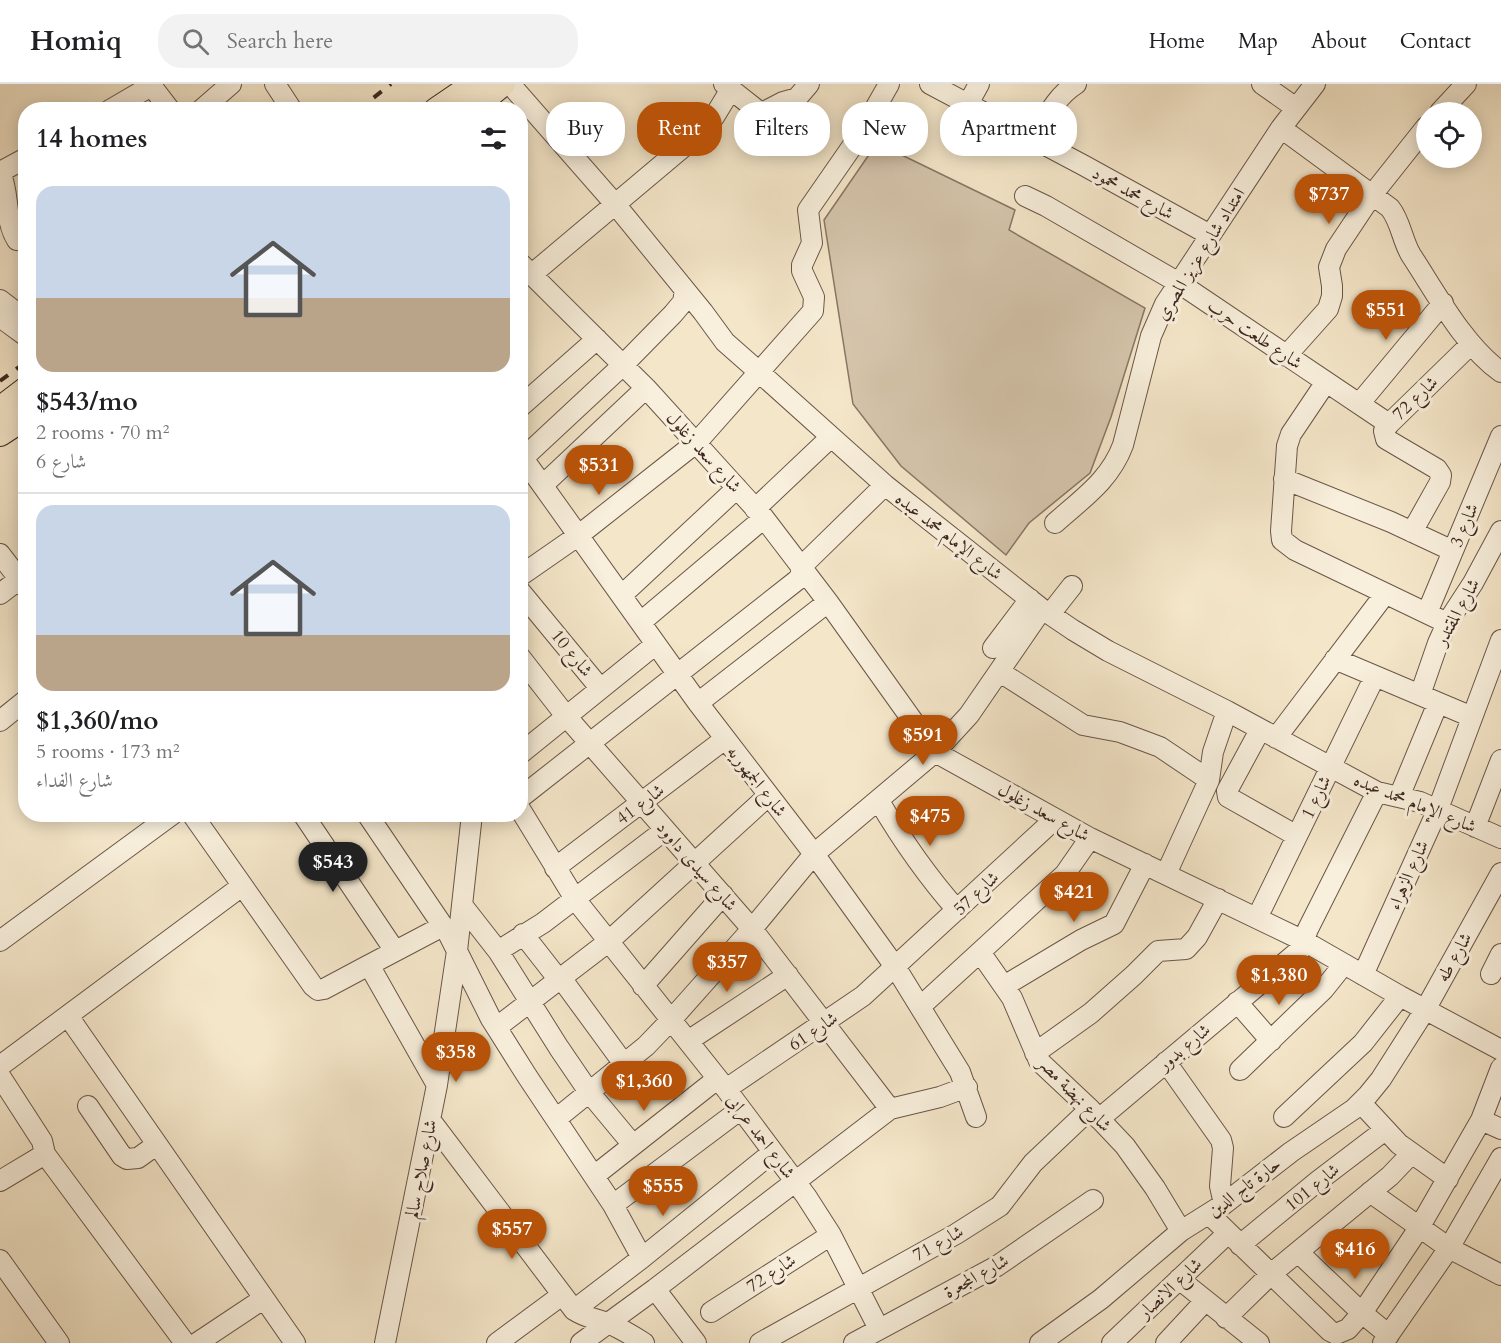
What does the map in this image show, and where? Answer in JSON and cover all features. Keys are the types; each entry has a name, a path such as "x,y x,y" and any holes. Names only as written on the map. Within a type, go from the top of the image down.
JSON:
{"main road":[{"path":"448,102 474,84"},
{"path":"481,102 503,84"},
{"path":"0,409 18,394"},
{"path":"0,434 18,422"}],"street":[{"path":"210,102 231,84"},
{"path":"275,84 287,102"},
{"name":"شارع الإمام محمد عبده","path":"510,84 526,102"},
{"path":"528,268 615,204 682,148 714,117 728,87 757,110 764,112 797,98 809,84"},
{"path":"528,570 579,535 697,442 813,310 814,297 802,271 812,243 808,210 860,135 889,84"},
{"name":"شارع محمد محمود","path":"930,84 964,102"},
{"path":"969,102 979,84"},
{"path":"1056,102 1067,89 1076,84"},
{"path":"1262,84 1296,108"},
{"name":"امتداد شارع عزيز المصري","path":"1055,523 1098,485 1118,460 1151,336 1165,304 1281,128 1315,84"},
{"path":"1449,102 1466,84"},
{"path":"123,102 150,85 164,102"},
{"name":"شارع الإمام محمد عبده","path":"528,105 615,204 725,342 885,485 1040,608 1108,651 1227,711 1377,792 1420,802 1501,838"},
{"path":"1281,128 1390,208 1395,215 1407,248 1443,303 1471,344 1485,360 1501,372"},
{"path":"1286,356 1328,309 1332,296 1329,267 1331,258 1372,195 1416,140"},
{"name":"شارع محمد محمود","path":"1065,156 1210,235"},
{"path":"18,162 0,172 5,187 11,225 18,240"},
{"name":"شارع طلعت حرب","path":"1024,196 1046,206 1179,283 1389,424"},
{"name":"شارع سعد زغلول","path":"528,271 646,388 760,514 828,602 935,752 1090,838 1304,941 1501,1050"},
{"path":"528,452 623,365 683,302 685,290"},
{"path":"0,300 18,314"},
{"path":"1359,404 1443,303"},
{"path":"0,317 18,330"},
{"path":"528,400 597,339"},
{"name":"شارع 72","path":"1412,532 1440,482 1441,475 1437,469 1386,440 1384,431 1471,344"},
{"path":"1326,382 1292,434 1287,446 1281,537 1285,544 1447,623"},
{"path":"543,485 646,388"},
{"name":"شارع 3","path":"1427,613 1501,436"},
{"path":"641,622 760,514 831,437"},
{"name":"شارع الجمهوريه","path":"528,467 724,739 814,854 896,968 952,1058 967,1087 976,1117"},
{"path":"1284,478 1453,551"},
{"path":"528,792 796,581 801,576 801,567 885,485"},
{"path":"622,595 737,488"},
{"name":"شارع المقتدر","path":"1399,797 1429,699 1438,643 1447,623 1473,583 1501,531"},
{"path":"0,554 18,575"},
{"path":"0,594 18,584"},
{"path":"993,648 1040,608 1072,586"},
{"path":"1297,836 1228,796 1227,791 1268,734 1335,659 1385,594"},
{"name":"شارع 10","path":"528,601 600,688"},
{"path":"698,703 828,602"},
{"path":"556,1119 646,1046 752,929 814,854 935,752 969,715 1000,672 1040,608"},
{"name":"شارع الزهراء","path":"1363,975 1438,809 1501,639"},
{"path":"528,748 656,644"},
{"path":"1335,659 1472,717"},
{"name":"شارع سيدى داوود","path":"528,667 566,717 752,929 890,1109"},
{"path":"1000,672 1083,725 1120,732 1160,747 1209,780"},
{"name":"شارع 1","path":"1257,918 1375,676"},
{"path":"0,720 18,706"},
{"path":"1166,874 1209,780 1213,752 1227,711"},
{"name":"شارع 41","path":"555,868 724,739"},
{"path":"1475,827 1501,760"},
{"name":"شارع بدور","path":"1095,1114 1166,1062 1296,953 1377,792"},
{"path":"497,1027 608,942 768,796"},
{"path":"879,801 905,845 932,882 957,910"},
{"name":"شارع 57","path":"896,968 1055,819"},
{"path":"0,941 161,822"},
{"path":"198,822 309,981 318,990 330,987 443,926"},
{"path":"308,822 395,951"},
{"path":"372,822 443,926 497,1027 613,1204 642,1258"},
{"name":"شارع صلاح سالم","path":"386,1343 437,1085 457,951 471,822"},
{"name":"شارع احمد عرابى","path":"528,822 575,899 722,1084 796,1182 831,1235 879,1329"},
{"path":"498,951 543,923 665,830"},
{"path":"921,1005 1065,874 1090,838"},
{"path":"1004,986 1081,940 1114,924 1145,864"},
{"name":"شارع طه","path":"1425,1010 1501,873"},
{"path":"0,1066 242,886"},
{"path":"643,986 723,895"},
{"path":"1035,1053 1091,1012 1158,951 1186,950 1197,937 1218,899"},
{"path":"462,904 498,951 590,1092 633,1145"},
{"path":"523,934 624,1064"},
{"name":"شارع نهضة مصر","path":"980,952 1020,1014 1035,1053 1045,1069 1095,1114 1125,1146 1141,1167 1181,1231"},
{"path":"1491,974 1501,954"},
{"path":"1240,1070 1324,989 1344,964"},
{"path":"369,965 437,1085"},
{"name":"شارع 61","path":"594,1176 633,1145 722,1084 825,1023 863,996 896,968"},
{"path":"688,1041 788,975"},
{"path":"1284,1117 1363,1043 1400,996"},
{"path":"1238,1002 1271,1041"},
{"name":"حارة تاج الدين","path":"1040,1343 1101,1299 1181,1231 1216,1209 1361,1103 1381,1078 1425,1010"},
{"path":"68,1016 295,1343"},
{"path":"1166,1062 1221,1140 1223,1148 1216,1209 1234,1239 1336,1334 1348,1329 1362,1312 1419,1228 1481,1120 1501,1068"},
{"path":"0,1076 38,1134 45,1154 185,1343"},
{"path":"581,1343 656,1289 890,1109 940,1097 967,1087"},
{"path":"1361,1103 1411,1154 1448,1179"},
{"path":"88,1106 127,1160 138,1158 156,1145"},
{"path":"613,1204 741,1109"},
{"name":"شارع 71","path":"760,1343 956,1234 1000,1206 1034,1162 1095,1114"},
{"path":"1481,1120 1501,1129"},
{"path":"430,1121 568,1302 589,1319 608,1323 644,1343"},
{"name":"شارع 101","path":"1234,1239 1318,1181 1385,1130"},
{"path":"496,1343 642,1258 773,1152"},
{"path":"0,1181 45,1154"},
{"path":"1226,1318 1271,1274 1370,1192 1411,1154"},
{"path":"1298,1252 1362,1312 1386,1339 1449,1248 1501,1158"},
{"path":"1370,1192 1449,1248 1501,1275"},
{"name":"شارع المجعرة","path":"854,1343 997,1266 1093,1200"},
{"name":"شارع 72","path":"711,1312 831,1235"},
{"name":"شارع الانصار","path":"1112,1343 1179,1279 1234,1239"},
{"path":"0,1260 59,1343"},
{"path":"1179,1279 1254,1342"},
{"path":"656,1289 696,1343"},
{"path":"197,1343 263,1299"},
{"path":"1166,1343 1205,1301"}],"shaded area":[{"path":"868,156 904,156 1015,210 1009,230 1145,308 1111,417 1090,473 1029,523 1006,555 901,466 853,404 824,220"}],"railway":[{"path":"368,102 391,84"},
{"path":"0,381 18,368"}]}
